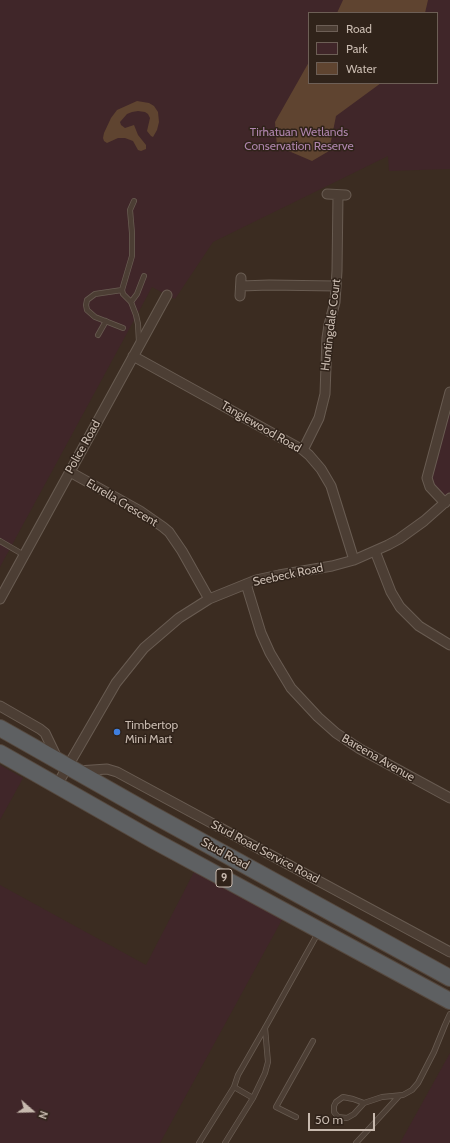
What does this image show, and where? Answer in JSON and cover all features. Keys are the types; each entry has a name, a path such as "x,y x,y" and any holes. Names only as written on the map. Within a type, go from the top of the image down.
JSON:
{"highway":[{"name":"Stud Road","path":"0,728 450,978"},
{"name":"Stud Road","path":"0,753 153,840 450,1000"}],"street":[{"name":"Huntingdale Court","path":"303,450 316,426 323,401 327,338 335,302 342,195 327,194"},
{"path":"241,287 269,284 336,286"},
{"name":"Police Road","path":"0,600 167,296"},
{"name":"Tanglewood Road","path":"134,356 303,450 314,460 331,486 354,560"},
{"path":"447,500 430,487 427,478 450,392"},
{"name":"Eurella Crescent","path":"70,472 140,511 168,532 182,551 209,599"},
{"name":"Seebeck Road","path":"57,785 116,683 144,648 193,608 209,599 265,578 354,560 399,539 424,521 447,500"},
{"path":"375,551 391,592 400,607 412,621 450,645"},
{"name":"Bareena Avenue","path":"246,584 261,633 270,653 291,688 312,712 336,733 360,749 450,798"},
{"path":"0,706 40,729 68,766"},
{"name":"Stud Road Service Road","path":"68,766 107,769 117,772 450,952"}],"lane":[{"path":"134,201 130,210 132,256 122,290 123,294 131,302 134,309 138,324 139,346"},
{"path":"131,302 137,294 144,276"},
{"path":"122,290 95,294 87,300 86,305 87,310 95,317 123,328"},
{"path":"98,335 106,321"},
{"path":"0,541 24,555"},
{"path":"199,1143 234,1087 238,1075 266,1028 320,930"},
{"path":"364,1103 353,1098 343,1097 336,1102 334,1112 338,1117 347,1118 354,1114 364,1103 382,1097 398,1096 408,1093 418,1082 434,1052 444,1025 450,1014"},
{"path":"225,1143 253,1098 265,1073 268,1062 266,1028"},
{"path":"296,1117 276,1107 313,1041"},
{"path":"234,1087 253,1098"},
{"path":"356,1143 398,1096"}],"green space":[{"name":"Tirhatuan Wetlands Conservation Reserve","path":"0,0 450,0 450,169 389,171 388,156 213,242 175,299 152,287 0,567"},
{"path":"450,392 450,498 445,503 434,491 429,468"},
{"path":"0,765 23,778 0,820"},
{"path":"194,872 284,916 160,1143 0,1143 0,885 146,965"},
{"path":"450,1053 450,1143 400,1143"}],"water":[{"path":"343,0 428,0 425,12 337,12"},
{"path":"308,64 308,84 380,84 336,116 329,151 312,161 277,146 275,122"},
{"path":"137,101 149,103 154,106 158,112 159,122 153,137 147,131 150,118 145,112 138,111 127,114 120,122 125,128 134,125 138,135 146,145 146,149 141,151 138,150 133,141 125,138 118,138 107,143 104,141 104,133 111,118 117,110"}],"place":[{"name":"Timbertop Mini Mart","path":"117,732"}]}
